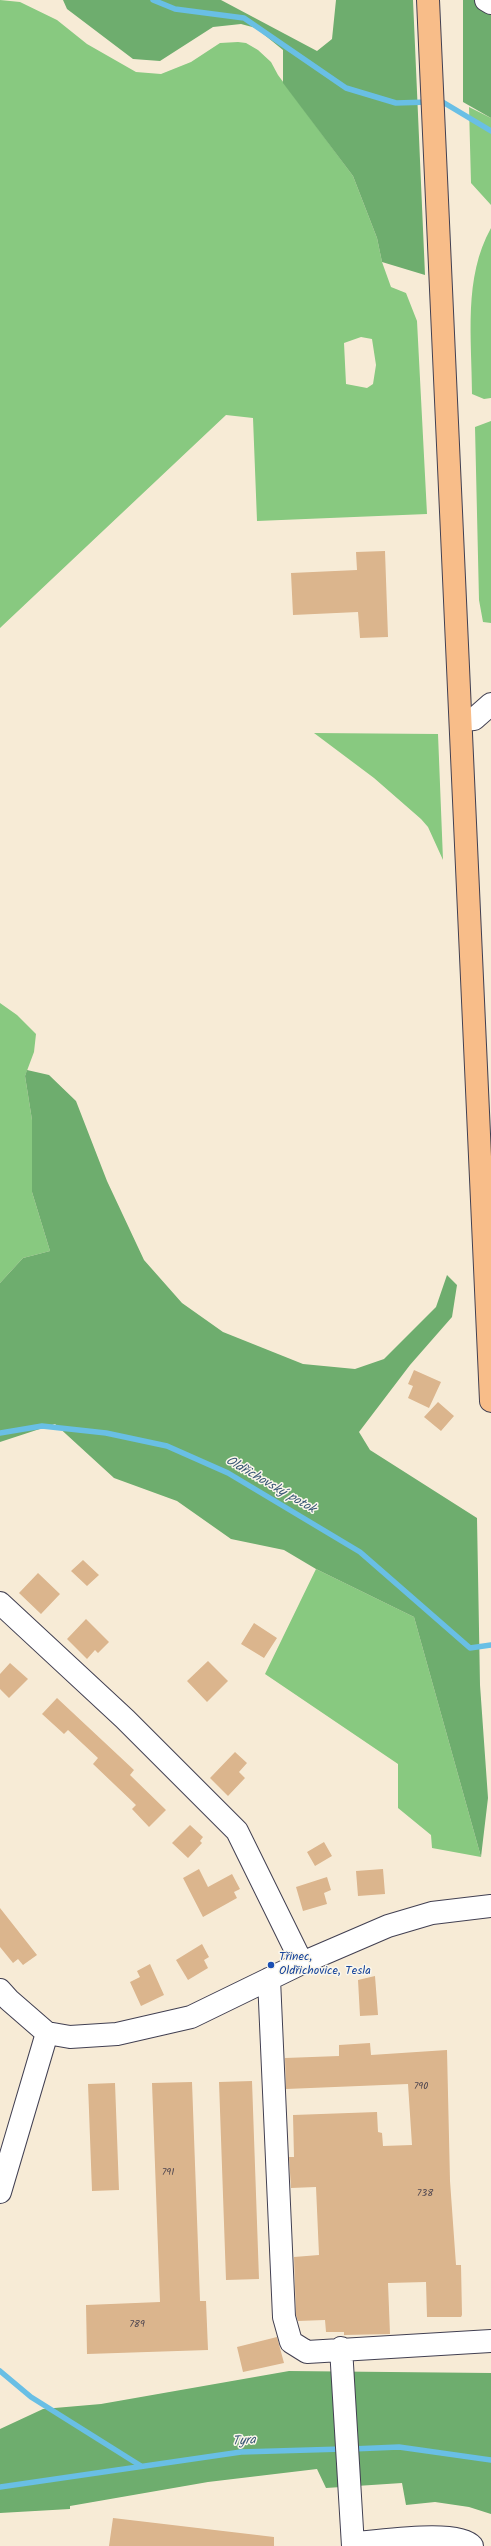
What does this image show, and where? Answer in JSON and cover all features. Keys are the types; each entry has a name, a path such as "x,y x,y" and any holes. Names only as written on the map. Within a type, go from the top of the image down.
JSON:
{"main road":[{"path":"428,0 487,1212 491,1401"}],"street":[{"path":"486,0 491,3"},
{"path":"462,720 474,720 491,704"},
{"path":"0,1603 125,1719 237,1831 302,1963"},
{"path":"0,1990 9,2000 48,2033 70,2037 117,2034 192,2017 302,1963 388,1926 432,1913 491,1906"},
{"path":"269,1979 284,2317 292,2342 307,2352 341,2348 491,2341"},
{"path":"0,2192 48,2033"},
{"path":"341,2348 346,2395 353,2545 444,2536 467,2540 472,2546"}],"green space":[{"path":"0,0 20,2 57,20 87,44 136,72 161,74 191,62 220,43 246,43 258,50 271,62 278,75 353,176 377,238 382,262 391,287 406,293 417,321 427,514 257,521 253,418 226,415 0,628","holes":["361,337 372,339 376,365 373,384 367,388 346,384 344,343"]},
{"path":"63,0 221,0 317,51 332,39 336,0 413,0 425,275 382,262 377,238 353,176 283,83 283,50 256,28 241,24 213,27 160,61 133,59 67,9"},
{"path":"463,0 491,0 491,118 463,102"},
{"path":"469,107 491,118 491,205 471,183"},
{"path":"491,228 491,398 484,399 472,394 471,309 476,267 482,247"},
{"path":"491,421 491,623 483,622 479,600 475,427"},
{"path":"314,733 438,734 443,860 428,827 421,819 374,778"},
{"path":"0,1003 17,1015 36,1034 34,1052 25,1076 32,1120 32,1192 50,1251 23,1258 0,1283"},
{"path":"27,1070 49,1075 76,1101 107,1181 144,1260 182,1303 223,1332 303,1364 355,1369 384,1359 436,1307 447,1275 457,1285 452,1317 410,1365 359,1432 370,1450 477,1518 480,1685 488,1798 481,1857 414,1617 316,1569 284,1550 231,1539 177,1501 114,1478 55,1424 0,1442 0,1283 23,1258 50,1251 32,1192 32,1120 25,1076"},
{"path":"316,1569 414,1617 481,1857 432,1848 431,1835 398,1808 398,1764 265,1674"},
{"path":"289,2371 491,2373 491,2514 469,2507 435,2502 406,2505 402,2483 326,2488 317,2469 208,2482 70,2506 70,2509 0,2513 0,2429 43,2409 101,2404"}],"building":[{"path":"385,551 388,637 360,638 358,612 293,615 291,573 357,570 356,552"},
{"path":"414,1370 441,1382 429,1408 408,1398 413,1386 408,1384"},
{"path":"438,1402 454,1416 441,1431 424,1417"},
{"path":"83,1560 99,1575 87,1586 71,1571"},
{"path":"38,1573 60,1594 41,1614 19,1593"},
{"path":"86,1619 109,1642 98,1653 95,1650 87,1659 67,1639"},
{"path":"254,1623 277,1638 264,1658 241,1644"},
{"path":"208,1661 228,1681 207,1702 187,1681"},
{"path":"10,1663 28,1679 9,1698 0,1689 0,1674"},
{"path":"57,1698 134,1770 130,1775 166,1810 149,1827 132,1809 136,1805 93,1764 98,1758 68,1730 64,1734 42,1714"},
{"path":"235,1752 247,1763 239,1772 245,1778 228,1796 210,1778"},
{"path":"190,1825 203,1837 200,1841 202,1843 188,1858 172,1843"},
{"path":"324,1842 332,1856 315,1866 307,1852"},
{"path":"199,1869 208,1887 232,1874 240,1889 234,1892 237,1898 203,1917 183,1878"},
{"path":"383,1869 385,1894 358,1896 356,1871"},
{"path":"327,1877 331,1890 324,1893 327,1904 303,1911 296,1887"},
{"path":"0,1908 37,1955 23,1965 18,1959 13,1963 0,1947"},
{"path":"202,1944 209,1957 204,1960 208,1968 188,1980 176,1960"},
{"path":"150,1964 164,1995 141,2006 130,1982 140,1977 137,1971"},
{"path":"375,1976 378,2015 360,2016 358,1980"},
{"path":"370,2043 371,2055 447,2050 450,2181 456,2265 461,2265 462,2315 461,2317 427,2317 426,2282 388,2283 390,2334 344,2335 344,2332 326,2332 325,2320 298,2321 296,2315 294,2257 319,2255 316,2187 291,2188 289,2157 294,2157 293,2115 377,2112 378,2132 382,2133 383,2146 412,2145 408,2084 286,2089 285,2058 339,2056 339,2045"},
{"path":"252,2081 259,2279 226,2280 219,2082"},
{"path":"192,2082 200,2301 206,2301 208,2350 87,2354 86,2305 160,2302 152,2083"},
{"path":"115,2083 119,2190 92,2191 88,2084"},
{"path":"277,2337 284,2363 243,2372 237,2347"},
{"path":"113,2518 274,2537 274,2546 109,2546"}],"waterway":[{"path":"153,0 175,9 244,18 346,88 396,103 428,102"},
{"path":"437,102 441,101 491,131"},
{"name":"Oldřichovský potok","path":"0,1433 42,1426 106,1433 167,1446 228,1473 360,1552 470,1648 491,1645"},
{"path":"0,2371 31,2397 141,2466"},
{"name":"Tyra","path":"352,2449 399,2447 491,2460"},
{"name":"Tyra","path":"0,2487 241,2452 343,2449"}],"place":[{"name":"Třinec, Oldřichovice, Tesla","path":"271,1965"}]}
